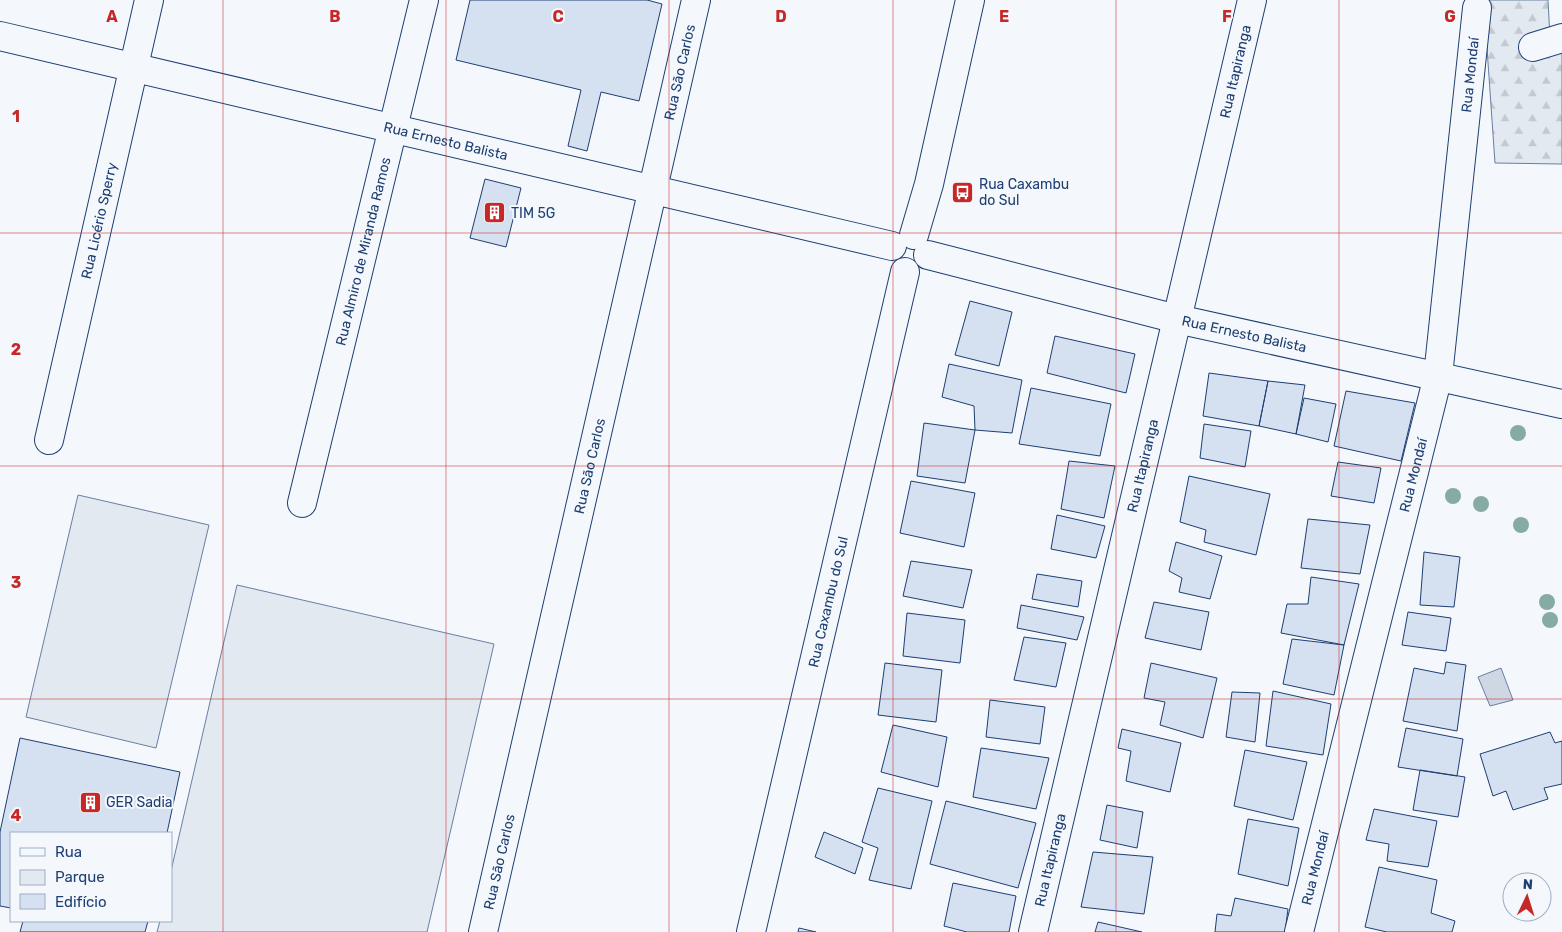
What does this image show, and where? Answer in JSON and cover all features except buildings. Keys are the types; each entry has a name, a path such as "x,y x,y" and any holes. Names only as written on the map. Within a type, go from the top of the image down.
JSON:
{"street":[{"name":"Rua Licério Sperry","path":"49,440 149,0"},
{"name":"Rua Almiro de Miranda Ramos","path":"302,503 424,0"},
{"name":"Rua São Carlos","path":"482,932 696,0"},
{"path":"911,246 929,184 970,0"},
{"name":"Rua Itapiranga","path":"1033,932 1252,0"},
{"name":"Rua Mondaí","path":"1299,932 1438,376 1477,8"},
{"name":"Rua Ernesto Balista","path":"0,36 652,190 911,246 1177,319 1562,404"},
{"path":"1533,47 1562,38"},
{"name":"Rua Caxambu do Sul","path":"751,932 905,272 918,270 923,266 911,246"}],"green space":[{"path":"1475,0 1548,0 1550,38 1562,40 1562,164 1495,163 1484,5"},
{"path":"78,495 209,525 156,748 26,717"},
{"path":"237,585 494,644 427,932 157,932 160,922 172,922 172,867"}],"shaded area":[{"path":"1501,668 1513,700 1490,706 1478,677"}],"place":[{"name":"Rua Caxambu do Sul","path":"963,192"},
{"name":"TIM 5G","path":"495,213"},
{"name":"GER Sadia","path":"90,802"}]}
